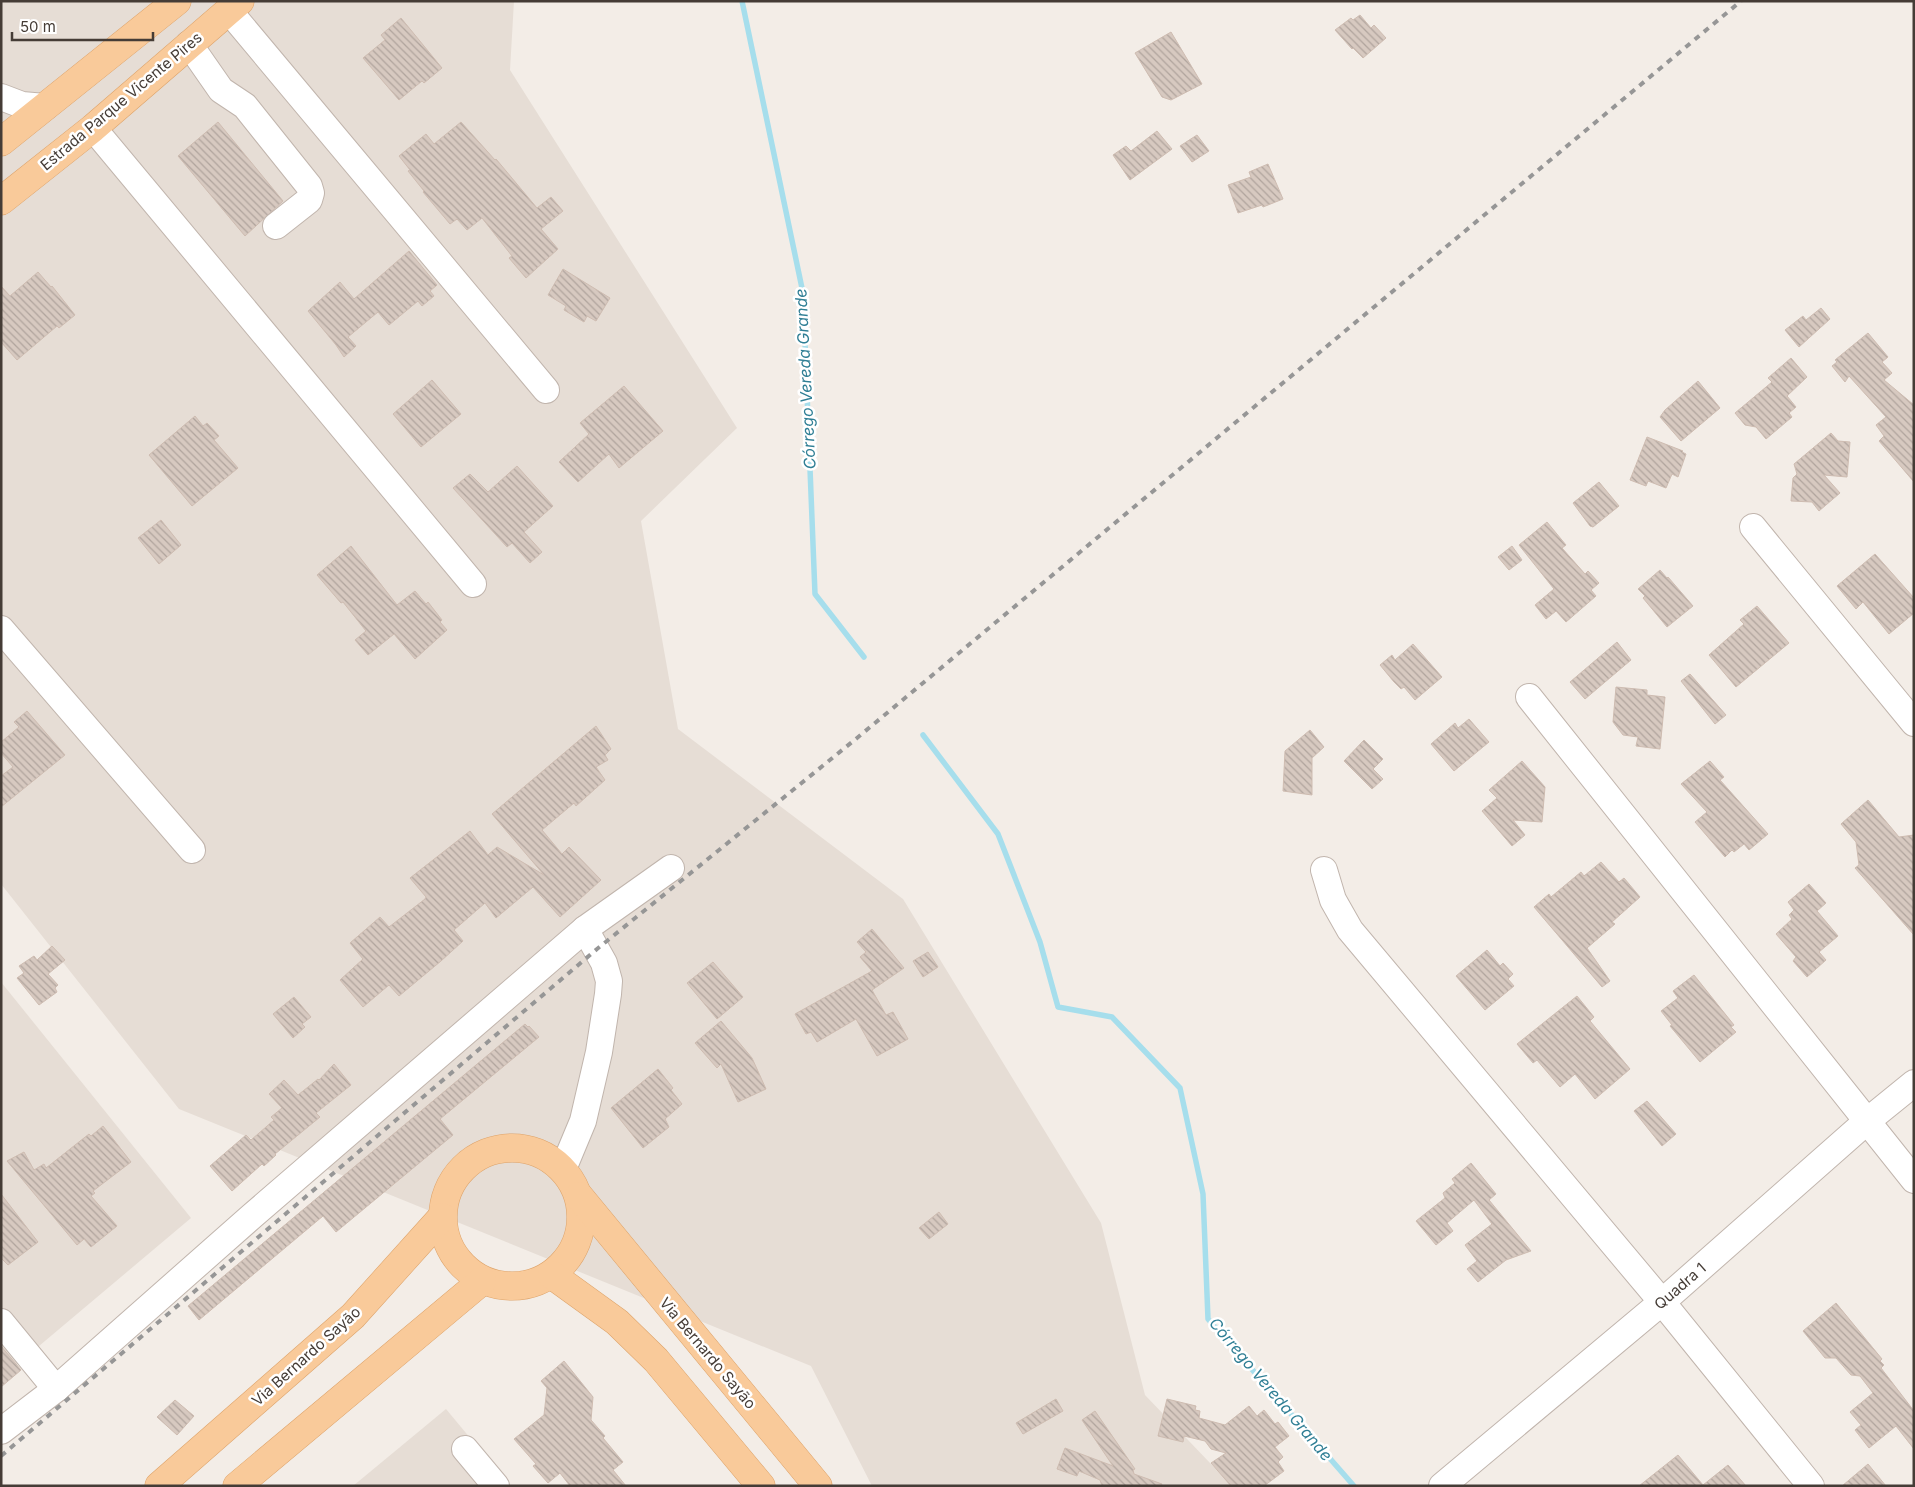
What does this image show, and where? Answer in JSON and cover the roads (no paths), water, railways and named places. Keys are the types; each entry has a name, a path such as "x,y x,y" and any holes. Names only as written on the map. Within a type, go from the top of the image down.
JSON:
{"main road":[{"path":"1,142 177,1"},
{"name":"Estrada Parque Vicente Pires","path":"1,201 93,128 186,47 186,41 229,4"},
{"path":"502,1148 535,1151 562,1169 579,1196 581,1226 572,1253 552,1275 518,1288 482,1281 453,1255 442,1217 450,1185 472,1160 502,1148"},
{"name":"Via Bernardo Sayão","path":"579,1196 818,1486"},
{"name":"Via Bernardo Sayão","path":"159,1486 353,1316 442,1217"},
{"path":"552,1275 617,1322 656,1360 762,1486"},
{"path":"237,1486 482,1281"}],"street":[{"path":"229,4 546,390"},
{"path":"186,47 220,90 245,106 309,186 311,193 308,200 276,226"},
{"path":"1,98 22,104 45,106"},
{"path":"93,128 474,584"},
{"path":"1753,527 1914,722"},
{"path":"1,630 192,850"},
{"path":"1529,697 1914,1180"},
{"path":"1,1431 56,1389 252,1216 585,929 671,868"},
{"path":"1324,870 1333,900 1350,930 1662,1302 1812,1486"},
{"path":"562,1169 583,1121 599,1052 608,994 609,981 604,963 585,929"},
{"name":"Quadra 1","path":"1442,1486 1662,1302 1866,1122 1914,1083"},
{"path":"1,1322 56,1389"},
{"path":"465,1449 496,1486"}],"waterway":[{"name":"Córrego Vereda Grande","path":"742,1 803,293 815,594 864,657"},
{"name":"Córrego Vereda Grande","path":"923,735 998,834 1040,942 1058,1007 1112,1017 1180,1088 1203,1194 1208,1319 1354,1486"}],"railway":[{"path":"1,1456 597,949 857,738 1741,1"}]}
